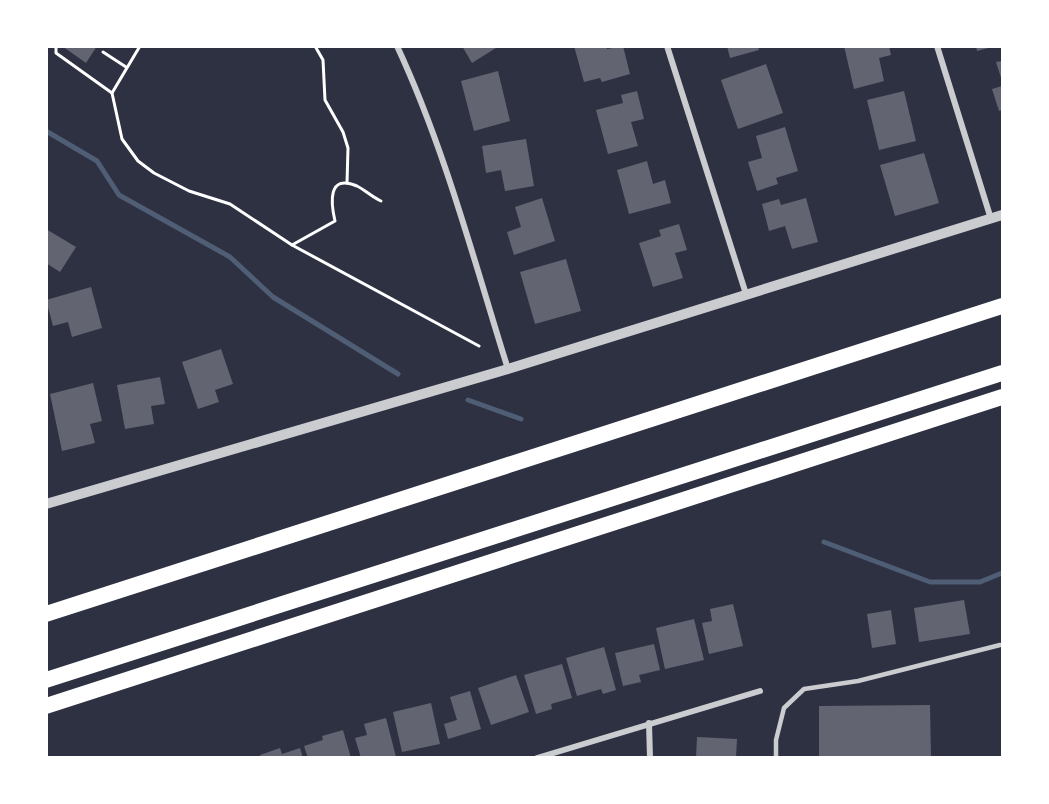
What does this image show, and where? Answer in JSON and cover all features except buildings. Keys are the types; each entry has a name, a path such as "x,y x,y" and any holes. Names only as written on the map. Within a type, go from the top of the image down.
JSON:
{"highway":[{"path":"46,614 1002,306"},
{"path":"46,680 1002,373"},
{"path":"46,706 1002,397"}],"street":[{"path":"397,46 415,85 432,133 508,369"},
{"path":"667,46 746,294"},
{"path":"937,46 991,219"},
{"path":"46,504 508,369 1002,215"},
{"path":"537,758 760,691"},
{"path":"649,723 650,758"}],"lane":[{"path":"776,758 776,740 784,708 804,689 858,681 1000,645"}],"path":[{"path":"56,46 56,53 63,60 112,93"},
{"path":"140,46 112,93 122,139 138,161 170,183 230,204 292,245 479,346"},
{"path":"315,46 323,60 325,100 343,132 348,148 347,183"},
{"path":"103,52 126,67"},
{"path":"292,245 335,221 330,200 335,188 347,183 360,187 381,201"}],"waterway":[{"path":"46,131 97,161 119,195 230,257 273,297 398,374"},
{"path":"468,400 521,419"},
{"path":"824,542 930,582 980,582 1002,573"}]}
